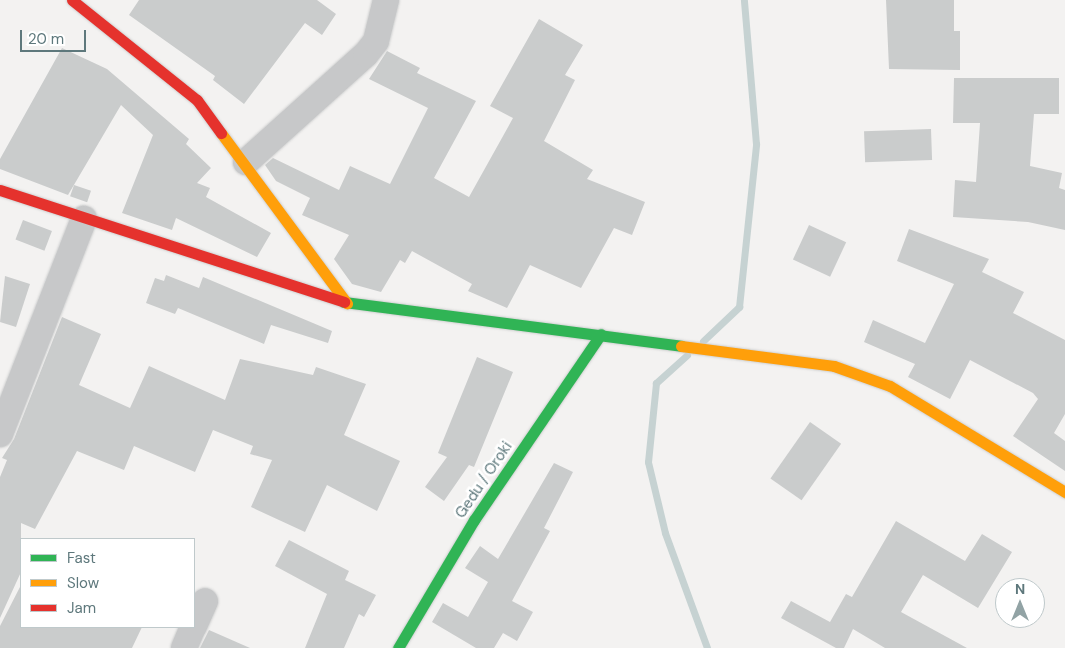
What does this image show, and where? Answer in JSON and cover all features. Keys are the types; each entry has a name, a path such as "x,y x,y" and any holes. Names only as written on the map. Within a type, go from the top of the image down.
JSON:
{"street":[{"path":"72,0 197,100 246,162 347,303"},
{"path":"246,162 366,54 376,41 386,0"},
{"path":"0,190 347,303 646,339 782,357 834,366 890,386 1065,492"},
{"path":"0,434 84,218"},
{"name":"Gedu / Oroki","path":"398,648 474,520 601,334"},
{"path":"195,624 205,601"},
{"path":"184,648 193,628"}],"building":[{"path":"139,0 317,0 336,14 322,35 305,23 244,104 213,80 215,76 129,15"},
{"path":"886,0 954,0 954,31 960,31 960,70 889,69"},
{"path":"539,19 583,45 565,75 575,80 544,141 593,170 587,179 645,202 632,235 614,228 581,288 530,265 507,308 468,291 472,284 412,251 405,263 400,260 381,292 352,284 334,259 349,235 302,215 310,198 276,181 265,165 273,158 339,190 350,166 390,184 428,108 369,79 387,51 420,68 417,73 476,101 434,178 469,197 513,118 490,106"},
{"path":"62,48 107,69 189,139 186,144 211,168 197,183 210,188 206,197 271,233 257,257 176,218 172,230 122,213 153,135 121,105 68,195 0,169 0,159"},
{"path":"954,78 1059,78 1059,114 1034,114 1030,166 1062,173 1059,188 1065,190 1065,230 1028,222 953,217 955,180 976,182 980,123 953,123"},
{"path":"931,129 932,160 865,162 864,131"},
{"path":"74,185 91,191 87,202 70,196"},
{"path":"23,220 52,231 44,251 15,240"},
{"path":"809,225 846,242 830,277 793,259"},
{"path":"909,229 989,259 982,272 1024,292 1013,313 1065,340 1065,414 1054,433 1065,441 1065,471 1013,436 1038,399 1033,393 970,360 950,399 908,377 915,364 864,342 873,320 925,343 954,284 897,261"},
{"path":"166,275 199,288 203,277 332,331 328,343 271,325 264,344 178,308 175,314 146,303 155,278 164,281"},
{"path":"5,276 30,284 16,327 0,322"},
{"path":"62,317 101,334 79,385 130,408 149,366 225,400 240,359 313,375 316,367 366,384 344,435 400,461 377,511 327,485 305,532 251,507 272,460 250,454 253,446 213,430 195,472 134,446 124,470 77,451 35,529 21,523 20,574 0,618 0,477 7,460 2,458 14,439"},
{"path":"477,357 513,372 474,467 469,465 444,501 425,487 447,457 438,453"},
{"path":"810,422 841,444 802,500 770,479"},
{"path":"554,463 573,472 544,528 550,531 512,601 533,612 517,641 503,633 494,648 476,648 432,622 443,603 468,617 488,582 465,568 480,546 498,559"},
{"path":"896,521 965,561 982,534 1012,552 978,608 923,575 901,612 967,648 885,648 853,629 844,648 836,648 781,618 791,601 830,622 846,594 852,597"},
{"path":"289,540 349,571 345,580 376,595 364,617 359,614 344,648 305,648 327,594 275,566"},
{"path":"20,587 20,628 142,628 132,648 0,648 0,626"},
{"path":"209,630 250,648 200,648"}],"waterway":[{"path":"703,341 739,307 756,144 744,0"},
{"path":"687,355 656,383 648,462 665,533 707,648"}],"traffic: fast":[{"path":"344,302 681,346"},
{"path":"398,648 474,520 601,334"}],"traffic: slow":[{"path":"221,133 347,303"},
{"path":"681,346 834,366 890,386 1065,492"}],"traffic: jam":[{"path":"72,0 197,100 221,133"},
{"path":"0,190 344,302"}]}
